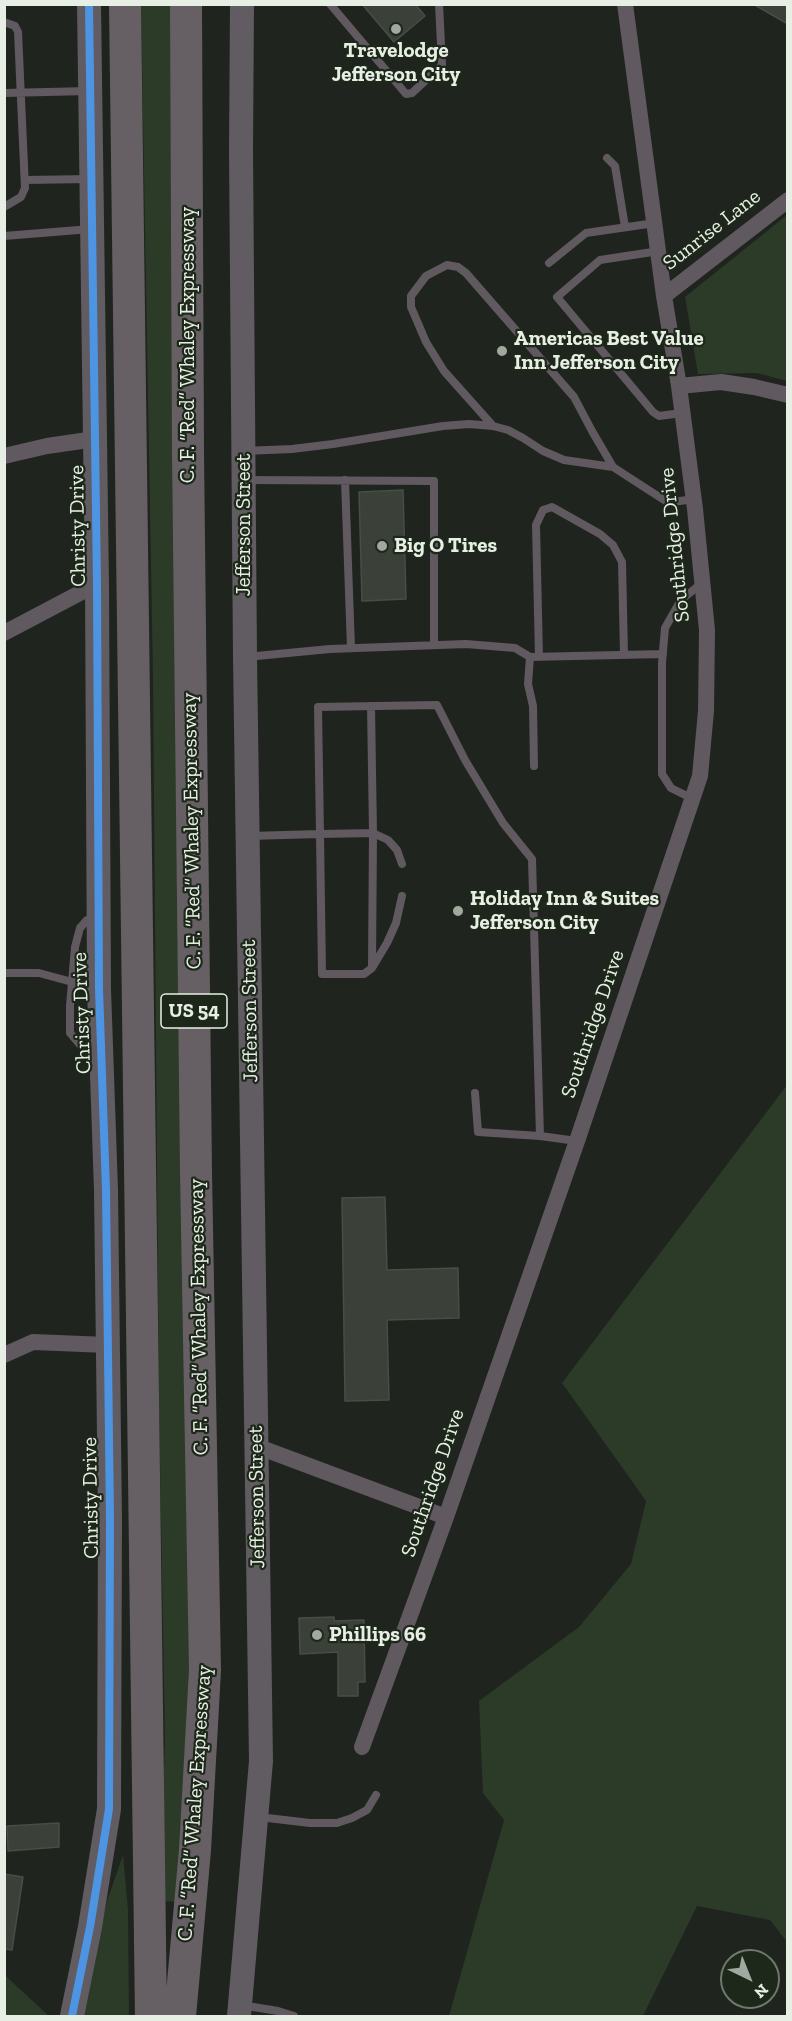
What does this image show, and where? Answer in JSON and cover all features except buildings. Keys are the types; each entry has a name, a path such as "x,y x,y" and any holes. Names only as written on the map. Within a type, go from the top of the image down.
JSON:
{"highway":[{"name":"C. F. “Red” Whaley Expressway","path":"125,4 151,2016"},
{"name":"C. F. “Red” Whaley Expressway","path":"180,2016 195,1850 205,1670 195,1113 186,4"}],"street":[{"name":"Christy Drive","path":"72,2016 90,1928 109,1809 110,1520 106,1190 99,989 97,584 88,4"},
{"name":"Jefferson Street","path":"239,2011 261,1761 245,657 242,4"},
{"name":"Southridge Drive","path":"363,1747 577,1141 700,776 706,711 707,630 694,500 625,4"},
{"name":"Sunrise Lane","path":"664,296 788,200"},
{"path":"679,386 721,382 788,395"},
{"path":"4,456 47,446 94,439"},
{"path":"4,633 97,584"},
{"path":"4,1355 33,1342 107,1345"},
{"path":"256,1446 446,1517"}],"lane":[{"path":"330,4 406,94 412,93 442,65 439,4"},
{"path":"4,22 15,26 18,32 25,180 25,188 21,197 4,207"},
{"path":"4,93 90,90"},
{"path":"607,158 615,166 625,227"},
{"path":"25,180 91,179"},
{"path":"549,263 586,233 655,223"},
{"path":"4,236 92,228"},
{"path":"659,251 600,260 558,297 653,412 659,416 682,412"},
{"path":"493,426 444,371 426,342 411,307 411,297 426,276 447,265 458,267 466,273 574,397 613,467"},
{"path":"244,451 333,444 443,426 469,424 493,426 508,430 543,451 564,460 613,467 664,500 673,502 694,500"},
{"path":"244,480 434,481 434,645"},
{"path":"345,480 351,648"},
{"path":"534,766 533,706 528,684 534,657 536,525 543,510 552,507 600,534 613,545 622,562 624,655"},
{"path":"693,798 671,788 662,774 663,654 665,628 681,600 702,583"},
{"path":"245,657 351,648 466,644 515,648 534,657 663,654"},
{"path":"402,896 396,923 372,968 364,974 322,974 318,707 437,705 465,760 503,823 532,859 540,1136"},
{"path":"371,706 372,968"},
{"path":"248,836 373,833 388,840 397,850 402,864"},
{"path":"98,919 87,920 80,928 75,947 70,1033 82,1047 101,1050"},
{"path":"4,973 39,973 99,989"},
{"path":"476,1093 478,1132 577,1141"},
{"path":"256,1817 309,1823 337,1822 352,1818 367,1810 376,1795"},
{"path":"239,2011 278,2011 294,2016"}],"green space":[{"path":"141,5 175,5 194,1689 180,1902 159,1901 165,1741 159,1405 153,678"},
{"path":"787,215 787,381 757,373 698,374 685,297"},
{"path":"787,1085 787,1942 770,1920 697,1906 643,2016 449,2016 504,1820 483,1793 479,1701 579,1627 631,1564 646,1501 562,1383"},
{"path":"123,1855 128,1910 129,2016 82,2016 107,1901"},
{"path":"4,1974 9,1979 49,2016 5,2016"}],"cycle path":[{"path":"72,2016 90,1927 109,1809 110,1520 106,1190 99,989 97,584 89,4"}],"place":[{"name":"Travelodge Jefferson City","path":"396,29"},
{"name":"Americas Best Value Inn Jefferson City","path":"502,351"},
{"name":"Big O Tires","path":"382,546"},
{"name":"Holiday Inn & Suites Jefferson City","path":"458,911"},
{"name":"Phillips 66","path":"317,1635"}]}
